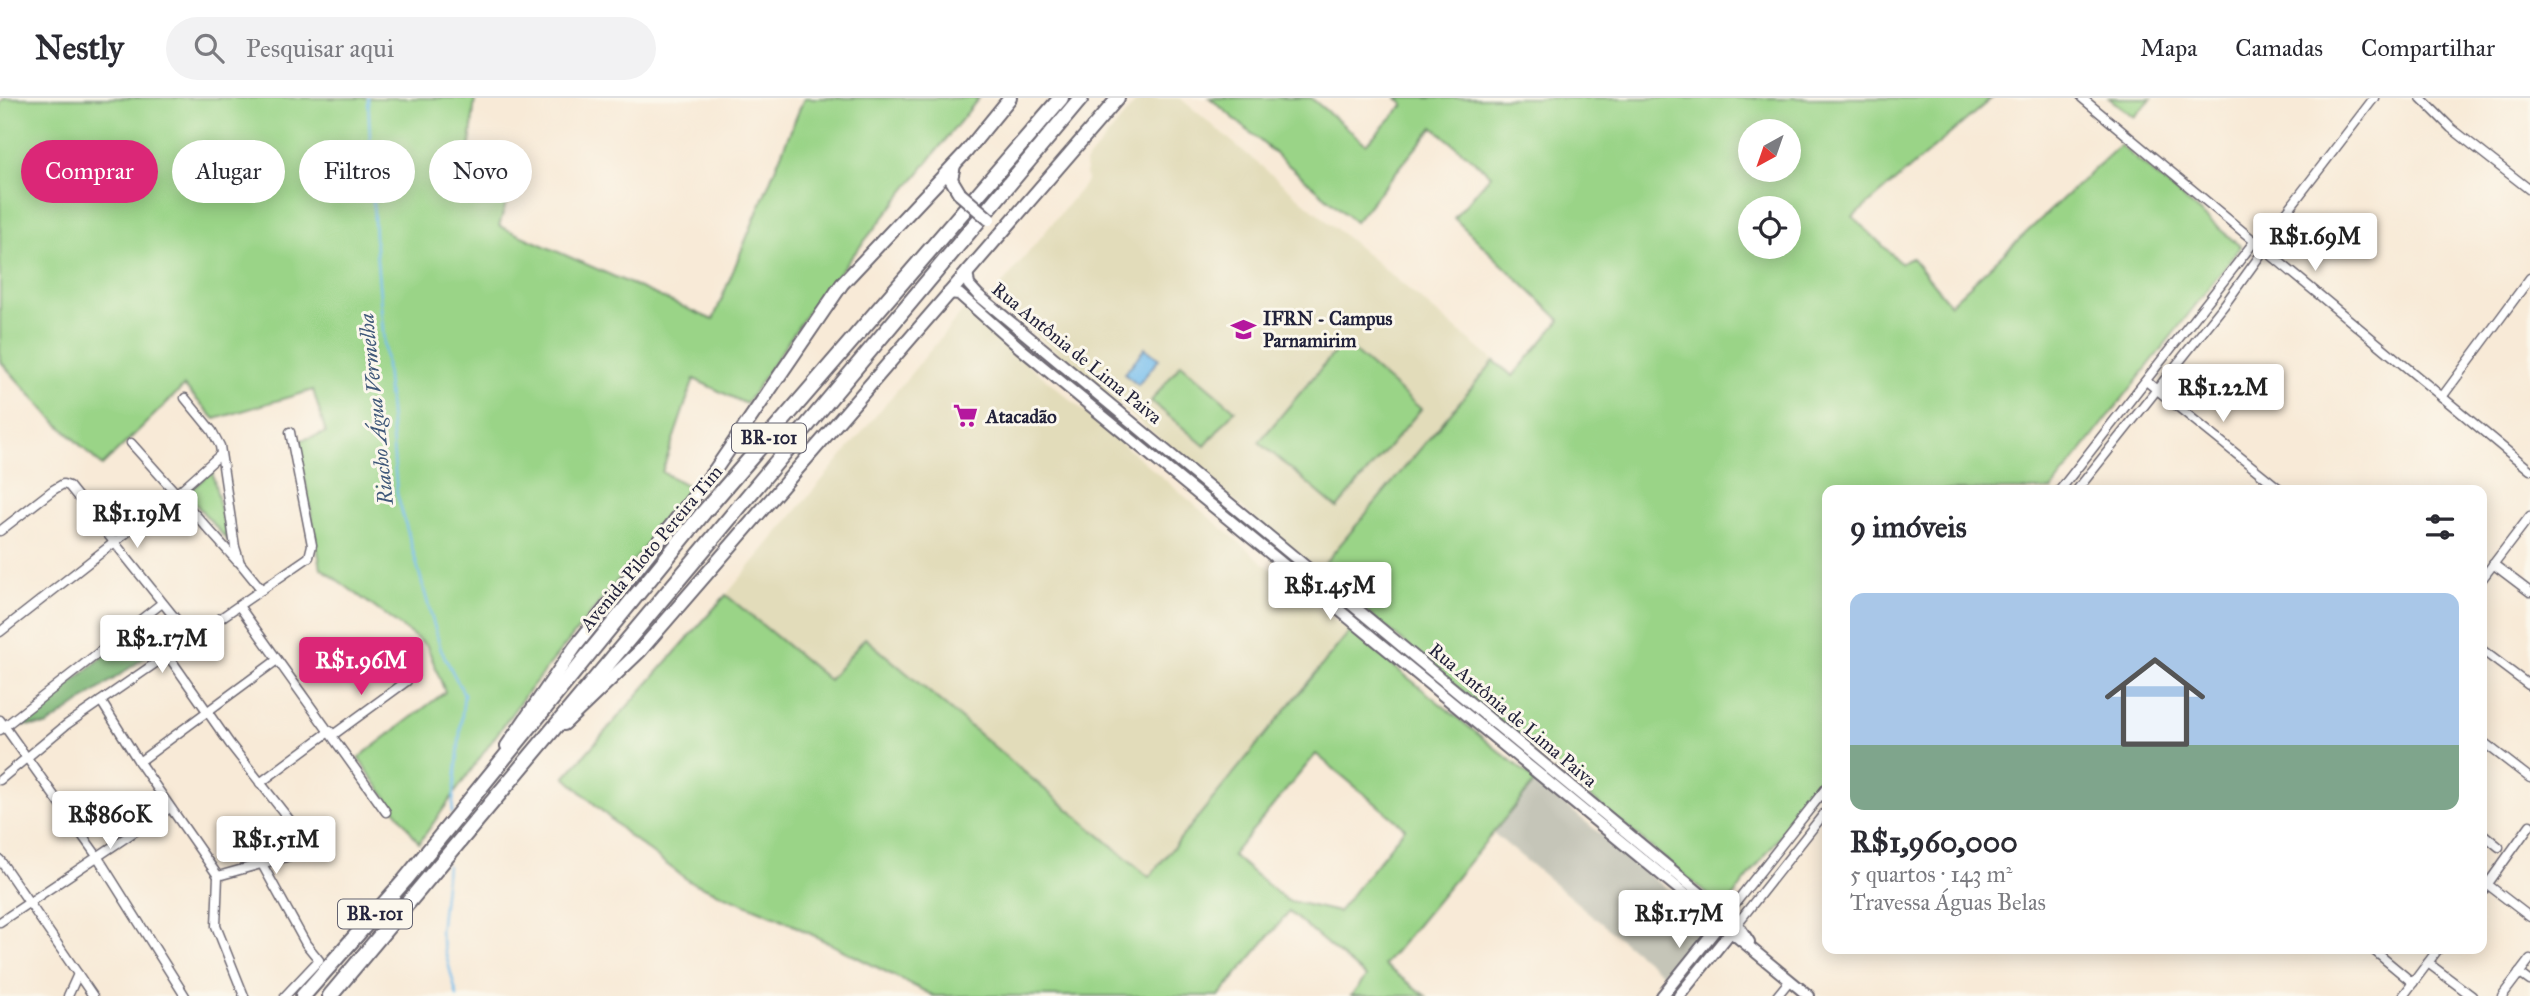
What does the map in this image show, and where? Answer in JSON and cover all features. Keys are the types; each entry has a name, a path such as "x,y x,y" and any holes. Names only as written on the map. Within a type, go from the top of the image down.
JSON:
{"highway":[{"name":"Avenida Piloto Pereira Tim","path":"303,996 445,832 687,533 1061,98"},
{"name":"Avenida Piloto Pereira Tim","path":"330,996 669,587 1081,98"}],"main road":[{"path":"983,131 996,98"},
{"path":"483,783 575,647 715,470 842,284 954,165 1010,98"},
{"path":"544,741 639,651 1118,98"},
{"path":"954,165 953,184 960,194 989,219 1000,224 1013,218"}],"street":[{"path":"2082,98 2530,470"},
{"path":"2081,485 2264,250 2272,231 2374,98"},
{"path":"2421,98 2451,128 2530,190"},
{"path":"2064,485 2254,242 2272,231"},
{"name":"Rua Antônia de Lima Paiva","path":"967,271 971,288 1723,919"},
{"path":"2442,397 2530,278"},
{"name":"Rua Antônia de Lima Paiva","path":"948,293 959,294 1140,446 1734,928 1809,996"},
{"path":"1041,365 1050,354"},
{"path":"2146,381 2275,485"},
{"path":"185,398 212,431 220,455 240,563"},
{"path":"2109,428 2120,436"},
{"path":"0,780 27,755 101,701 309,557 312,545 290,432"},
{"path":"1140,446 1149,435"},
{"path":"131,443 262,590"},
{"path":"0,632 176,494 220,455"},
{"path":"0,531 53,489 66,484 85,503 113,543 191,638"},
{"path":"2487,572 2530,516"},
{"path":"2493,564 2530,592"},
{"path":"162,603 2,725 27,755 97,856 185,996"},
{"path":"239,606 386,812"},
{"path":"167,654 206,711 306,844 297,854 218,876"},
{"path":"2487,654 2530,686"},
{"path":"139,762 277,660"},
{"path":"260,783 407,681"},
{"path":"101,701 139,762 218,876 216,926 244,996"},
{"path":"2487,745 2530,778"},
{"path":"1662,996 1822,793"},
{"path":"0,922 170,808"},
{"path":"1671,985 1681,995 1822,816"},
{"path":"2487,884 2530,825"},
{"path":"2487,837 2499,847"},
{"path":"0,860 93,996"},
{"path":"262,864 306,944 318,960 285,996"},
{"path":"2487,890 2530,917"},
{"path":"2378,954 2413,983"},
{"path":"2403,996 2435,954"},
{"path":"2502,996 2530,959"},
{"path":"2428,963 2472,996"},
{"path":"2519,973 2530,981"},
{"path":"68,996 78,974"},
{"path":"1777,996 1790,980"}],"shaded area":[{"name":"IFRN - Campus Parnamirim","path":"1139,98 1180,98 1494,361 1318,571 991,298 1087,181 1085,163"},
{"path":"964,310 1305,598 1350,631 1149,877 865,638 829,680 726,595"},
{"path":"1536,781 1711,925 1667,978 1492,832"}],"green space":[{"path":"5,98 475,98 470,140 429,140 429,203 506,203 499,226 713,320 804,98 979,98 810,309 746,404 694,379 662,472 692,488 525,695 419,843 358,758 445,692 427,646 321,568 298,441 326,433 313,390 215,419 184,386 102,466 51,417 0,361 0,103"},
{"path":"1210,98 1311,98 1366,144 1404,105 1397,98 1992,98 1853,217 1901,263 1912,258 1950,304 2120,145 2241,247 2055,485 1822,485 1822,782 1724,908 1318,571 1494,361 1513,376 1560,320 1454,218 1491,175 1433,127 1355,222"},
{"path":"2109,98 2152,98 2134,117"},
{"path":"1343,342 1421,409 1337,508 1259,442"},
{"path":"1181,364 1235,410 1205,446 1151,401"},
{"path":"212,471 228,541 187,494"},
{"path":"726,595 829,680 865,638 1149,877 1350,631 1536,781 1384,965 1426,996 1351,996 1366,977 1289,912 1219,996 934,996 779,918 689,881 629,836 565,777","holes":["1316,754 1405,828 1338,912 1286,900 1232,855"]},
{"path":"156,613 177,635 46,726 20,725"}],"water":[{"path":"1145,348 1159,359 1138,385 1124,374"}],"waterway":[{"name":"Riacho Água Vermelha","path":"368,98 375,238 397,494 441,650 464,694 452,813"},
{"name":"Riacho Água Vermelha","path":"447,865 440,933 457,996"}],"place":[{"name":"IFRN - Campus Parnamirim","path":"1243,329"},
{"name":"Atacadão","path":"966,416"}]}
